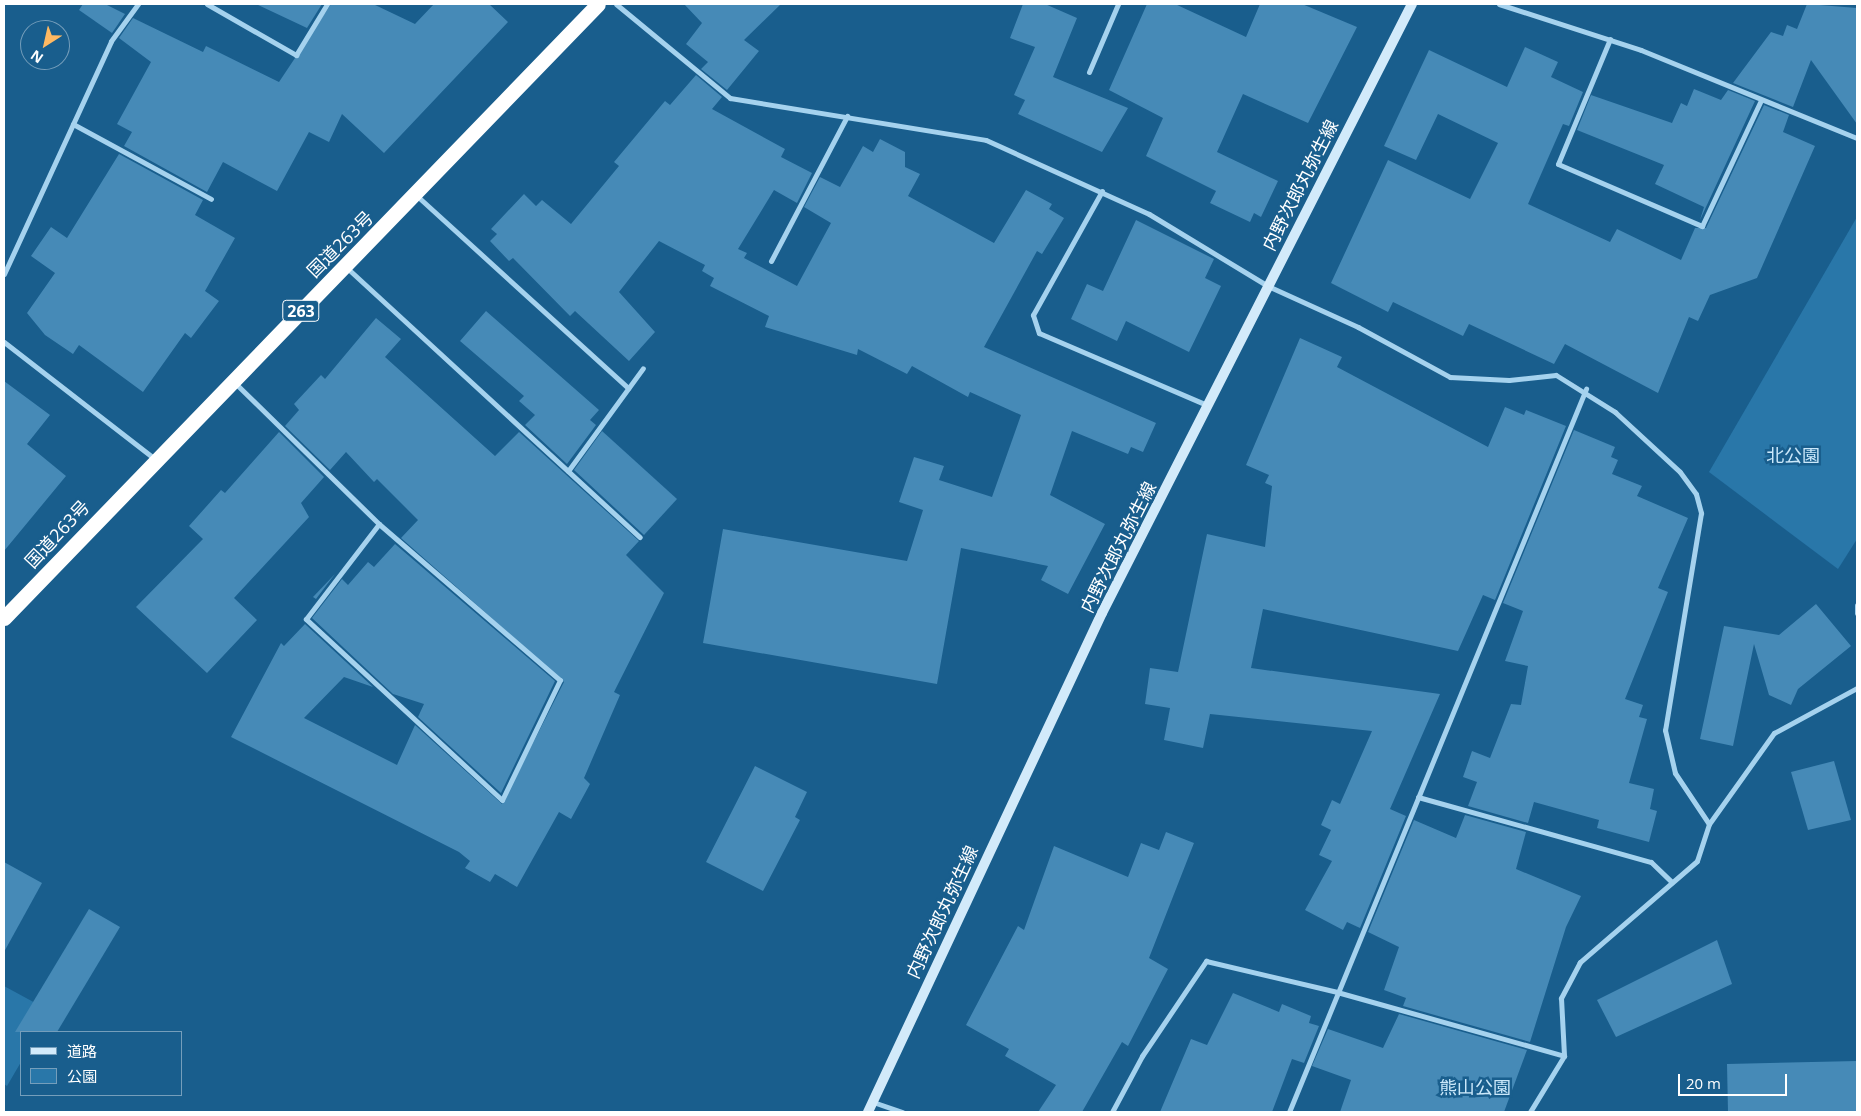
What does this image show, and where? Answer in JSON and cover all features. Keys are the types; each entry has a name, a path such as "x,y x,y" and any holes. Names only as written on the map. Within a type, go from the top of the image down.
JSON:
{"highway":[{"name":"国道263号","path":"4,618 232,380 416,195 598,4"}],"main road":[{"name":"内野次郎丸弥生線","path":"868,1112 1094,631 1412,4"}],"street":[{"path":"4,274 111,41 138,4"},
{"path":"207,4 296,55 327,4"},
{"path":"616,4 730,98 986,140 1102,191 1268,286 1450,377 1509,380 1556,375 1586,389 1680,472 1696,494 1701,513 1665,730 1675,773 1709,824"},
{"path":"1089,72 1118,4"},
{"path":"1499,4 1610,39 1760,102 1857,138"},
{"path":"1610,39 1558,164 1702,226 1760,102"},
{"path":"771,261 847,116"},
{"path":"73,124 211,199"},
{"path":"1102,191 1033,314 1038,333 1208,405"},
{"path":"416,195 628,388"},
{"path":"345,266 640,537"},
{"path":"4,342 156,459"},
{"path":"568,471 643,368"},
{"path":"232,380 379,524 560,680 502,800 306,619 379,524"},
{"path":"1289,1112 1586,389"},
{"path":"1857,605 1857,613"},
{"path":"1530,1112 1564,1056 1561,998 1580,962 1697,861 1709,824 1774,732 1857,688"},
{"path":"1418,797 1651,862 1672,882"},
{"path":"1112,1112 1142,1056 1206,961 1337,992 1564,1056"},
{"path":"873,1102 902,1112"}],"green space":[{"name":"北公園","path":"1857,217 1857,539 1838,569 1709,472"},
{"path":"4,986 50,1011 39,1031 20,1031 20,1064 7,1086 4,1084"}],"building":[{"path":"83,4 105,4 125,14 112,33 79,10"},
{"path":"256,4 322,4 307,28"},
{"path":"331,4 373,4 415,24 434,4 489,4 508,22 384,153 342,114 329,142 309,132 277,191 223,162 207,192 124,146 132,132 117,124 151,62 119,38 133,18 203,52 206,46 279,82"},
{"path":"684,4 781,4 744,40 759,51 727,90 701,69 708,62 686,44 702,23"},
{"path":"1023,4 1045,4 1077,18 1053,77 1128,108 1102,152 1018,114 1025,100 1014,95 1035,47 1010,38"},
{"path":"1147,4 1175,4 1246,37 1260,4 1302,4 1357,27 1308,123 1243,94 1217,152 1278,181 1261,217 1254,213 1250,222 1210,203 1216,191 1146,156 1163,118 1109,90"},
{"path":"1807,4 1857,8 1857,124 1811,60 1793,107 1733,83 1771,32 1783,36 1787,25 1797,29"},
{"path":"1525,47 1558,62 1551,77 1583,92 1569,126 1563,124 1528,204 1610,242 1617,229 1681,260 1695,228 1706,228 1764,105 1789,115 1783,132 1815,146 1757,278 1710,295 1698,321 1689,317 1658,393 1565,344 1554,364 1469,324 1463,336 1393,302 1388,312 1331,283 1388,160 1470,199 1498,143 1438,114 1416,160 1384,146 1429,50 1507,87"},
{"path":"696,75 722,97 712,109 785,149 781,157 812,173 797,203 774,190 738,249 747,253 744,258 797,286 831,223 804,207 820,177 840,187 863,146 873,152 880,139 905,152 905,167 920,174 908,196 994,243 1026,190 1052,204 1049,209 1064,218 1042,254 1037,251 984,347 1156,423 1143,452 1131,447 1128,454 1072,431 1050,495 1105,524 1068,594 1041,580 1048,566 961,548 937,684 703,643 723,529 907,561 923,510 899,502 914,457 944,466 939,480 992,497 1021,415 970,392 968,397 912,366 907,374 858,349 857,355 765,327 769,316 710,286 714,278 702,271 705,265 659,241 619,292 655,332 629,361 575,311 570,316 513,258 509,261 490,241 497,234 491,229 524,194 536,206 542,200 571,224 619,166 614,162 665,101 670,105"},
{"path":"1694,89 1721,100 1728,90 1755,101 1700,220 1704,207 1655,184 1664,165 1577,130 1591,95 1672,123 1681,103 1687,106"},
{"path":"119,154 203,200 195,215 235,238 205,291 219,301 191,338 185,333 143,392 79,345 73,354 45,335 27,313 55,273 31,256 51,227 67,238"},
{"path":"1136,220 1214,259 1205,278 1221,286 1189,352 1126,321 1117,341 1071,319 1087,284 1103,291"},
{"path":"486,311 599,410 590,420 596,425 567,464 525,425 535,415 519,401 524,396 460,341"},
{"path":"376,318 401,339 385,357 495,456 519,432 639,541 626,555 664,593 614,692 620,695 584,778 590,784 571,819 559,812 517,887 495,874 490,882 465,868 470,861 459,852 231,737 281,643 284,646 305,624 373,687 344,677 304,718 397,765 415,725 502,804 564,682 401,538 418,520 377,479 374,482 346,452 330,470 285,426 299,410 294,404 321,375 325,379"},
{"path":"1300,338 1342,357 1337,367 1488,447 1505,407 1524,415 1526,410 1566,426 1495,600 1483,595 1458,651 1263,609 1251,668 1440,694 1390,809 1406,816 1360,928 1347,922 1343,930 1305,910 1332,861 1319,855 1331,830 1321,825 1332,800 1340,804 1372,731 1210,714 1203,748 1164,740 1170,708 1145,704 1150,668 1178,672 1207,534 1265,547 1272,486 1265,483 1269,475 1246,465"},
{"path":"4,381 50,415 27,444 66,476 4,551"},
{"path":"1574,430 1615,447 1611,457 1618,460 1612,474 1642,486 1637,496 1688,518 1658,588 1668,592 1625,699 1643,705 1639,717 1647,719 1629,783 1654,789 1650,809 1657,811 1649,842 1597,828 1599,820 1534,802 1528,823 1468,806 1477,782 1463,777 1472,751 1490,758 1511,704 1521,705 1528,666 1505,661 1523,611 1503,603"},
{"path":"602,431 677,499 644,535 574,470"},
{"path":"279,432 324,477 301,503 309,517 234,598 257,620 207,673 136,607 203,539 189,526 221,490 225,493"},
{"path":"395,544 555,681 501,793 418,717 424,704 393,694 312,618 342,579 348,585 368,562 374,567"},
{"path":"335,574 316,599 313,597"},
{"path":"1816,604 1851,646 1798,689 1791,705 1769,695 1754,644 1733,746 1700,739 1724,626 1779,635"},
{"path":"1834,761 1851,820 1808,830 1791,772"},
{"path":"755,766 807,792 795,817 800,820 763,891 706,862"},
{"path":"1465,815 1526,832 1516,869 1581,896 1566,927 1530,1042 1403,1006 1406,998 1384,990 1399,947 1368,932 1414,820 1456,838"},
{"path":"1166,832 1194,843 1149,958 1168,969 1128,1046 1122,1042 1082,1112 1038,1112 1056,1085 1005,1056 1009,1049 966,1025 1018,926 1024,930 1054,846 1128,877 1141,843 1159,850"},
{"path":"4,862 42,883 4,952"},
{"path":"89,909 120,927 58,1031 15,1032"},
{"path":"1717,940 1732,984 1616,1037 1597,1000"},
{"path":"1233,993 1279,1012 1282,1004 1311,1016 1309,1023 1319,1026 1304,1063 1292,1059 1272,1112 1160,1112 1191,1039 1207,1045"},
{"path":"1399,1014 1527,1050 1504,1112 1340,1112 1351,1080 1312,1066 1328,1029 1383,1048"},
{"path":"1857,1061 1857,1112 1728,1112 1727,1064"}],"park label":[{"name":"熊山公園","path":"1475,1087"}]}
